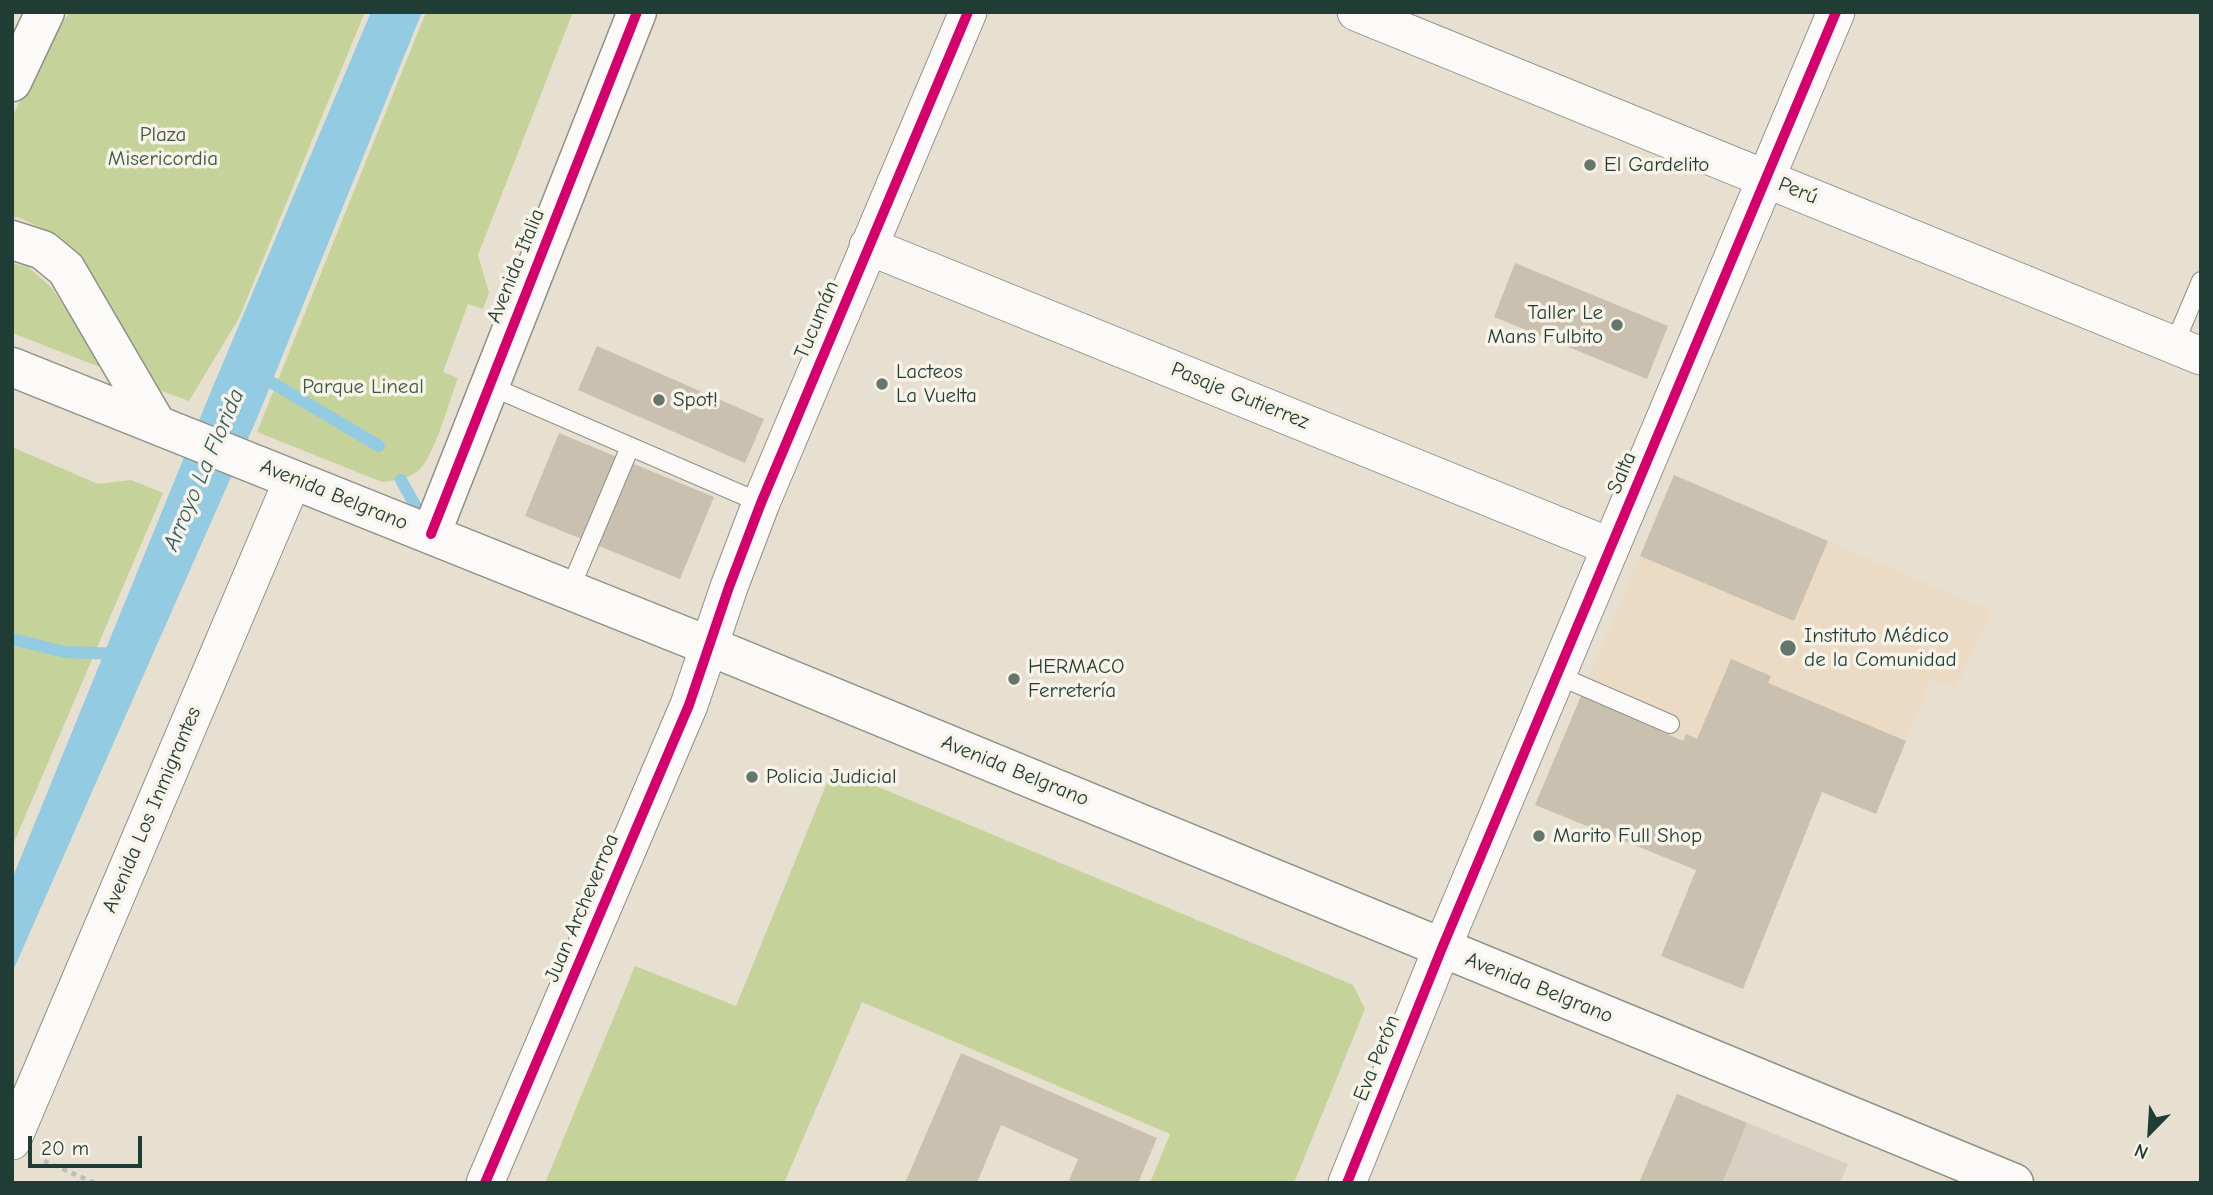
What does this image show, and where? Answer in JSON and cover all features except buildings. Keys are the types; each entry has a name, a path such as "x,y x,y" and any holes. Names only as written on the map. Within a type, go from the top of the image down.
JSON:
{"main road":[{"path":"12,82 45,12"},
{"name":"Avenida Italia","path":"431,534 637,12"},
{"path":"12,240 43,250 66,269 157,425"},
{"name":"Avenida Belgrano","path":"12,367 570,589 2014,1183"}],"street":[{"path":"12,34 37,12"},
{"name":"Tucumán","path":"709,646 761,503 968,12"},
{"name":"Perú","path":"1356,12 2188,350"},
{"name":"Salta","path":"1442,948 1836,12"},
{"name":"Pasaje Gutierrez","path":"868,246 1611,547"},
{"name":"Avenida Los Inmigrantes","path":"24,1149 277,473"},
{"name":"Juan Archeverroa","path":"485,1183 689,705 709,646"},
{"name":"Eva Perón","path":"1347,1183 1442,948"}],"lane":[{"path":"2188,350 2201,281"},
{"path":"490,386 761,503"},
{"path":"570,589 630,447"},
{"path":"1557,675 1671,723"}],"path":[{"path":"24,1149 95,1183"}],"shaded area":[{"name":"Instituto Médico de la Comunidad","path":"1674,475 1991,611 1956,689 1931,679 1876,814 1822,792 1798,852 1557,754"},
{"path":"1677,1094 1848,1164 1840,1183 1639,1183"}],"green space":[{"name":"Plaza Misericordia","path":"71,12 365,12 239,318 189,401 159,390 81,257 58,236 18,217 12,218 12,118 52,33"},
{"name":"Parque Lineal","path":"426,12 573,12 478,255 489,293 483,309 468,304 443,372 458,378 436,441 419,470 411,476 382,482 257,432"},
{"path":"12,263 28,267 52,288 105,369 12,333"},
{"path":"12,447 98,484 131,480 163,493 12,847"},
{"path":"833,768 1353,985 1365,1009 1294,1183 1150,1183 1170,1134 862,1002 784,1183 545,1183 635,966 736,1006"}],"water":[{"name":"Arroyo La Florida","path":"371,12 422,12 258,416 12,973 12,879 209,396"}],"waterway":[{"path":"259,375 379,446"},
{"path":"401,480 424,521"},
{"path":"12,639 65,652 119,654"}],"cycle path":[{"path":"431,534 637,12"},
{"path":"485,1183 689,705 761,503 968,12"},
{"path":"1347,1183 1442,948 1836,12"}],"place":[{"name":"El Gardelito","path":"1590,165"},
{"name":"Taller Le Mans Fulbito","path":"1617,325"},
{"name":"Lacteos La Vuelta","path":"882,384"},
{"name":"Spot!","path":"659,400"},
{"name":"Instituto Médico de la Comunidad","path":"1788,648"},
{"name":"HERMACO Ferretería","path":"1014,679"},
{"name":"Policia Judicial","path":"752,777"},
{"name":"Marito Full Shop","path":"1539,836"}]}
